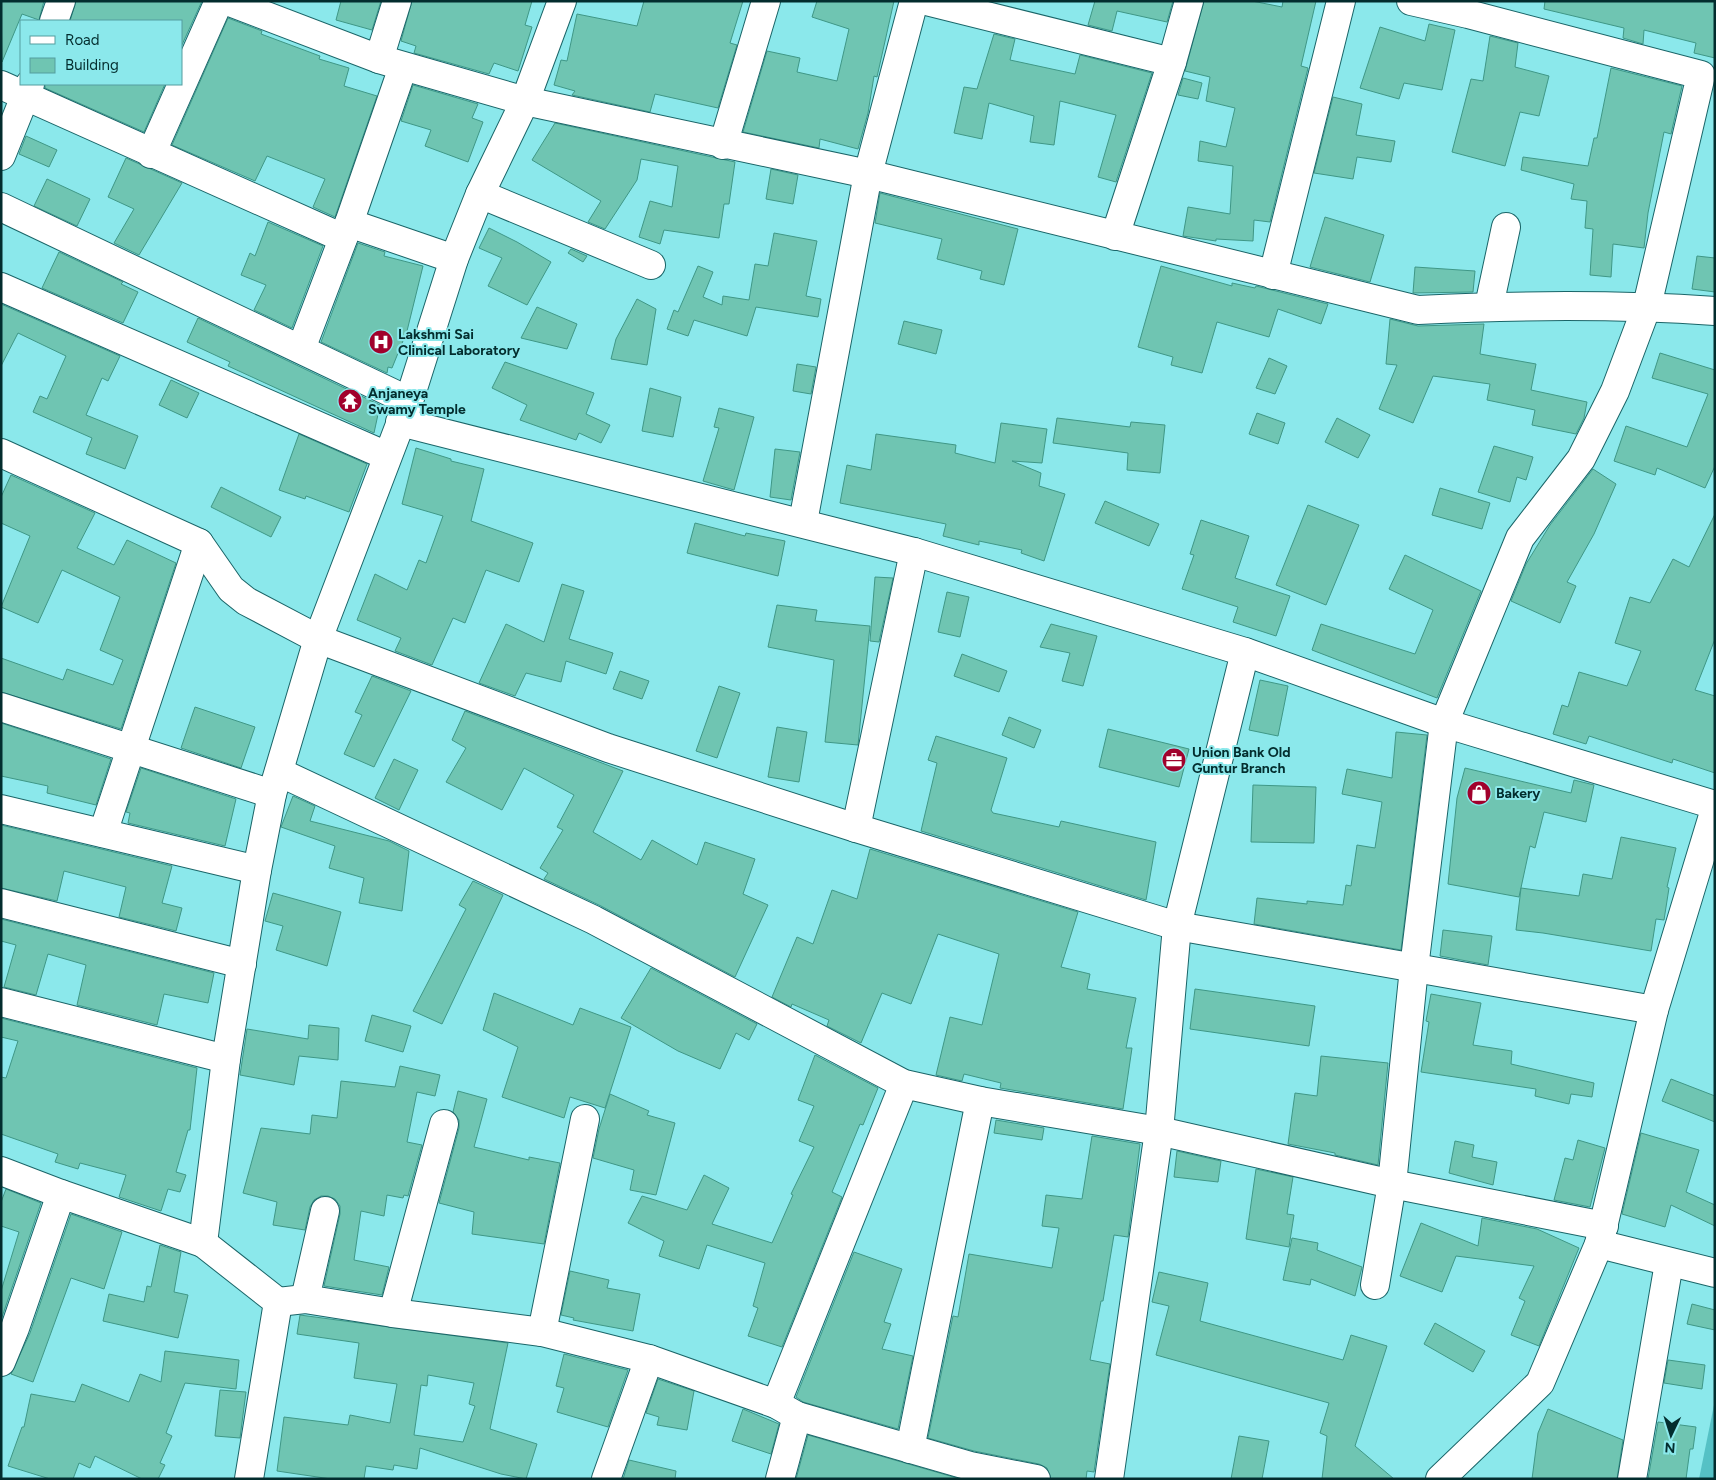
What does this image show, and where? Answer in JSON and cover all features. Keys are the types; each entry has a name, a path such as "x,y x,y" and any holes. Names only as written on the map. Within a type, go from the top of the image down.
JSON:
{"street":[{"path":"54,20 61,1"},
{"path":"182,84 219,1"},
{"path":"227,1 391,63 524,101 723,145 868,174 1418,310 1489,306 1647,306 1715,312"},
{"path":"301,349 346,231 391,63 397,1"},
{"path":"203,1243 226,1059 257,870 276,783 318,639 405,412 454,259 480,194 524,101 562,1"},
{"path":"723,145 766,1"},
{"path":"803,522 868,174 914,1"},
{"path":"926,1 1172,62"},
{"path":"1115,236 1172,62 1189,1"},
{"path":"1273,275 1341,1"},
{"path":"1375,1285 1392,1184 1414,968 1444,723 1520,538 1581,459 1615,391 1647,306 1701,75 1470,7 1411,1"},
{"path":"151,154 182,85"},
{"path":"1,156 19,88 151,154 346,231 454,259"},
{"path":"480,194 651,265"},
{"path":"1,207 301,349 405,412 914,552 1245,652 1444,723 1715,805"},
{"path":"1489,306 1506,227"},
{"path":"1,287 387,456"},
{"path":"1,453 199,543 231,589 246,601 318,639 608,748 856,828 1177,926 1654,1010"},
{"path":"104,833 130,748 199,543"},
{"path":"856,828 914,552"},
{"path":"1108,1479 1159,1131 1177,926 1245,652"},
{"path":"1,707 130,748 276,783 594,920 904,1084 980,1101 1159,1131 1392,1184 1601,1235 1669,1263 1715,1273"},
{"path":"1,809 257,870"},
{"path":"1440,1479 1540,1383 1601,1235 1654,1010 1715,809"},
{"path":"1,903 242,964"},
{"path":"1,1002 226,1059"},
{"path":"780,1479 787,1410 904,1084"},
{"path":"910,1449 980,1101"},
{"path":"542,1332 585,1119"},
{"path":"393,1313 444,1124"},
{"path":"1,1171 61,1194 203,1243 278,1302 305,1299 393,1313 542,1332 650,1359 787,1410 910,1449 969,1472 1036,1479"},
{"path":"1,1362 15,1328 61,1194"},
{"path":"305,1299 325,1211"},
{"path":"1632,1479 1669,1263"},
{"path":"250,1479 278,1302"},
{"path":"606,1479 650,1359"}],"water":[{"path":"1715,1400 1715,1479 1699,1479"}],"building":[{"path":"1,1 44,1 39,20 22,14 2,62"},
{"path":"76,1 202,1 182,45 182,20 70,20"},
{"path":"341,1 381,1 372,30 336,20"},
{"path":"412,1 532,1 525,25 532,27 518,71 494,63 489,74 414,53 416,46 401,41"},
{"path":"644,1 743,1 730,43 737,45 718,108 655,94 650,112 572,95 575,91 554,85 561,60 567,61 577,14 637,26"},
{"path":"817,1 894,1 877,77 874,76 868,113 858,149 820,139 819,148 743,132 767,51 800,58 797,72 837,81 849,29 812,17"},
{"path":"1095,1 1173,1 1167,22 1117,11 1112,31 1088,25"},
{"path":"1204,1 1252,1 1282,7 1283,1 1316,1 1301,66 1308,68 1270,222 1254,220 1253,241 1216,239 1216,241 1183,236 1188,207 1230,214 1233,166 1198,161 1200,141 1226,147 1235,108 1206,101 1210,77 1185,71"},
{"path":"1545,1 1715,1 1715,58 1694,53 1696,43 1644,30 1643,44 1623,38 1624,28 1544,9"},
{"path":"228,18 262,31 261,34 320,56 319,59 349,68 344,86 377,96 335,217 313,207 325,179 267,156 255,181 172,145"},
{"path":"1429,24 1455,30 1442,90 1404,83 1399,99 1360,88 1380,27 1425,41"},
{"path":"994,34 1015,39 1010,60 1075,74 1080,55 1152,73 1116,182 1098,177 1116,115 1060,101 1054,145 1030,142 1034,116 989,103 982,139 954,133 964,87 977,89"},
{"path":"1490,36 1518,43 1515,67 1549,76 1539,116 1520,112 1505,166 1452,152 1471,79 1483,81"},
{"path":"1611,68 1682,86 1671,134 1664,132 1648,213 1644,248 1613,244 1611,277 1590,275 1593,229 1585,228 1587,201 1571,199 1574,184 1521,170 1523,157 1588,166 1594,138 1597,138"},
{"path":"1183,78 1202,83 1198,99 1178,95"},
{"path":"45,85 165,85 144,132 45,88"},
{"path":"413,85 478,104 472,118 483,122 468,162 425,146 431,130 401,121"},
{"path":"1333,97 1362,104 1356,135 1395,141 1391,162 1357,157 1353,179 1314,173"},
{"path":"555,123 735,162 729,204 724,204 719,238 664,230 660,244 639,237 650,201 672,207 678,166 641,159 637,180 605,229 588,222 601,201 532,160"},
{"path":"26,136 57,150 49,167 19,154"},
{"path":"126,158 182,183 139,255 114,243 134,209 108,197"},
{"path":"771,169 798,175 793,204 766,199"},
{"path":"47,179 90,199 77,226 34,206"},
{"path":"880,193 1018,229 1004,285 980,279 982,271 937,259 942,239 875,223"},
{"path":"1325,217 1384,235 1370,282 1310,267"},
{"path":"268,222 323,246 292,328 254,310 266,285 241,275 250,253 255,256"},
{"path":"489,228 551,262 527,305 488,286 502,258 479,248"},
{"path":"774,233 817,241 806,296 821,299 818,317 756,307 747,336 694,320 688,336 667,329 674,310 678,312 698,266 713,272 703,297 722,305 723,296 749,300 755,264 768,266"},
{"path":"358,243 385,252 384,256 423,266 407,331 392,368 388,367 387,373 321,342"},
{"path":"571,249 587,256 583,262 568,253"},
{"path":"59,252 123,282 121,284 138,292 123,323 42,288"},
{"path":"1697,256 1715,258 1715,292 1692,289"},
{"path":"1161,266 1232,286 1232,283 1255,288 1256,286 1328,304 1321,324 1278,309 1269,337 1217,322 1202,373 1171,365 1173,357 1138,347"},
{"path":"1415,267 1475,271 1473,292 1413,293"},
{"path":"637,299 656,309 647,365 611,359 616,339"},
{"path":"1,304 120,356 108,381 102,378 86,415 138,436 125,469 86,454 92,438 33,412 40,396 47,399 66,356 18,333 1,366"},
{"path":"537,307 577,324 567,349 521,338"},
{"path":"198,318 380,405 374,433 228,366 230,362 187,342"},
{"path":"1390,319 1418,326 1484,324 1480,354 1536,364 1531,390 1587,402 1584,418 1576,434 1532,425 1535,410 1487,400 1490,384 1433,376 1413,423 1379,409 1397,365 1386,364"},
{"path":"904,321 942,330 936,354 898,344"},
{"path":"1660,353 1715,370 1715,466 1705,488 1657,468 1655,475 1614,461 1626,426 1687,447 1708,394 1652,378"},
{"path":"1269,358 1287,366 1275,394 1256,388"},
{"path":"505,362 594,393 586,414 610,425 601,443 579,433 576,440 520,420 527,405 492,388"},
{"path":"797,364 816,367 811,394 793,391"},
{"path":"171,380 199,393 187,418 159,405"},
{"path":"650,388 681,397 673,437 642,431"},
{"path":"719,408 754,417 734,490 703,481 719,428 714,427"},
{"path":"1257,413 1285,423 1278,444 1249,434"},
{"path":"1057,418 1130,427 1131,422 1165,425 1160,473 1127,470 1128,453 1053,443"},
{"path":"1337,418 1370,435 1358,458 1325,442"},
{"path":"1001,423 1047,429 1042,463 1012,461 1041,473 1039,486 1065,494 1044,561 1021,553 1022,550 979,541 979,545 943,536 946,524 840,503 847,465 871,470 876,434 956,445 955,453 995,463"},
{"path":"299,434 367,464 349,512 306,496 305,499 279,490"},
{"path":"1494,446 1533,457 1526,480 1517,477 1510,502 1478,492"},
{"path":"416,448 451,459 451,461 484,469 471,521 533,543 519,582 486,570 465,623 453,618 432,665 395,651 401,638 357,620 375,574 407,590 419,560 426,563 443,516 402,504"},
{"path":"775,449 800,452 791,500 770,497"},
{"path":"1593,469 1616,484 1594,534 1567,582 1576,586 1560,623 1511,601 1526,564 1550,525"},
{"path":"11,475 95,513 77,548 114,565 127,540 176,563 121,729 1,692 1,658 63,680 67,669 113,685 123,660 100,650 120,597 62,570 38,623 1,607 30,536 1,523 1,497"},
{"path":"221,487 281,517 271,537 211,507"},
{"path":"1440,488 1490,503 1482,529 1432,515"},
{"path":"1105,501 1159,524 1149,546 1095,523"},
{"path":"1308,505 1359,525 1326,605 1276,585"},
{"path":"1715,514 1715,639 1695,690 1715,696 1715,773 1673,759 1672,763 1589,736 1586,744 1553,734 1562,705 1568,707 1579,672 1627,686 1641,651 1615,643 1630,597 1650,603 1673,559 1689,567"},
{"path":"1201,520 1249,536 1235,578 1290,596 1276,636 1233,622 1238,607 1182,589 1194,555 1190,554"},
{"path":"695,523 745,536 746,533 785,541 778,576 687,553"},
{"path":"1405,555 1481,591 1437,698 1312,650 1321,624 1415,654 1433,610 1389,589"},
{"path":"875,577 893,578 879,642 870,641"},
{"path":"562,584 584,591 569,639 613,653 606,674 566,661 561,682 526,673 515,696 479,683 506,624 544,642"},
{"path":"947,592 969,597 960,637 938,632"},
{"path":"777,605 817,610 815,621 870,626 858,745 825,742 834,660 768,647"},
{"path":"1051,624 1097,636 1083,686 1062,681 1070,653 1040,647"},
{"path":"962,654 1007,671 999,692 954,676"},
{"path":"620,671 649,681 642,699 613,689"},
{"path":"372,676 411,691 374,767 344,754 362,715 355,712"},
{"path":"1260,680 1288,686 1278,736 1249,730"},
{"path":"719,686 740,693 717,758 696,751"},
{"path":"195,707 255,727 241,768 181,748"},
{"path":"465,711 623,771 593,832 641,860 652,840 697,865 705,842 755,859 743,894 768,905 735,977 601,906 544,879 548,873 540,868 563,830 557,827 574,795 524,768 502,810 446,782 466,748 452,740"},
{"path":"1009,717 1041,730 1034,748 1002,735"},
{"path":"1,723 111,759 96,805 47,793 48,786 1,776"},
{"path":"777,727 807,732 799,782 768,777"},
{"path":"1108,729 1189,749 1179,787 1099,767"},
{"path":"1396,732 1427,735 1401,950 1254,924 1257,898 1307,904 1307,901 1343,905 1346,885 1351,886 1357,845 1375,848 1382,802 1342,794 1347,769 1392,778"},
{"path":"936,736 1007,758 991,810 993,813 1059,827 1061,821 1156,842 1146,900 921,831 937,763 928,760"},
{"path":"394,759 418,770 399,810 375,798"},
{"path":"141,768 236,799 225,846 128,823 130,813 126,812"},
{"path":"1465,768 1571,793 1574,780 1594,785 1586,822 1544,812 1535,848 1530,846 1519,897 1448,884 1457,798"},
{"path":"1253,785 1316,787 1314,843 1251,842"},
{"path":"293,796 315,806 310,821 389,841 409,851 402,911 359,903 364,878 329,868 335,846 281,827"},
{"path":"1,825 172,866 162,903 182,908 176,931 119,917 126,887 64,871 57,901 1,888"},
{"path":"1621,837 1676,848 1667,887 1669,888 1664,920 1656,919 1651,951 1516,930 1521,888 1579,896 1583,874 1612,879"},
{"path":"870,849 1078,912 1061,967 1090,974 1087,989 1136,998 1126,1048 1132,1048 1123,1109 1000,1088 1001,1083 964,1074 962,1081 936,1075 950,1017 982,1025 999,954 938,934 911,1004 882,993 861,1043 827,1026 829,1020 792,1004 791,1007 772,997 797,937 813,944 832,890 857,899"},
{"path":"473,881 503,895 442,1024 413,1011 466,909 459,905"},
{"path":"273,893 341,912 327,966 276,950 283,926 265,921"},
{"path":"1,919 214,973 208,1003 164,994 157,1025 77,1005 86,965 48,954 36,995 4,987 16,945 1,941"},
{"path":"1443,930 1492,936 1488,965 1440,956"},
{"path":"651,968 757,1024 749,1040 736,1033 720,1069 678,1051 621,1018"},
{"path":"1195,989 1315,1006 1309,1046 1190,1029"},
{"path":"494,993 573,1025 580,1008 631,1027 605,1108 570,1097 564,1118 502,1097 518,1047 483,1030"},
{"path":"1431,994 1481,1003 1473,1045 1512,1051 1511,1064 1594,1083 1592,1097 1571,1094 1569,1104 1535,1096 1536,1089 1421,1072 1429,1022 1426,1021"},
{"path":"372,1015 411,1026 403,1052 365,1041"},
{"path":"1,1018 197,1068 190,1130 188,1130 176,1172 186,1175 180,1192 168,1189 161,1211 119,1197 126,1175 80,1163 78,1169 55,1162 58,1154 1,1134 1,1077 6,1078 18,1041 1,1037"},
{"path":"309,1025 339,1028 338,1060 299,1056 294,1085 240,1075 247,1029 308,1039"},
{"path":"815,1055 878,1088 863,1125 860,1124 832,1192 842,1197 782,1347 748,1336 758,1308 753,1306 765,1263 707,1245 699,1269 659,1256 664,1241 628,1223 642,1196 687,1210 704,1175 729,1188 712,1224 772,1243 793,1195 791,1194 814,1147 799,1141 814,1106 798,1100"},
{"path":"1321,1056 1388,1063 1378,1165 1335,1155 1335,1153 1288,1144 1295,1093 1317,1096"},
{"path":"400,1066 440,1075 435,1096 417,1092 407,1142 422,1145 408,1196 404,1195 403,1198 387,1195 384,1216 361,1211 354,1260 389,1267 382,1295 324,1286 340,1214 340,1206 335,1199 321,1196 314,1200 310,1207 305,1230 273,1225 277,1202 243,1193 261,1128 310,1134 312,1115 337,1118 341,1081 395,1087"},
{"path":"1671,1079 1715,1096 1715,1122 1662,1101"},
{"path":"458,1091 487,1099 474,1147 529,1160 529,1157 560,1163 544,1244 472,1234 474,1212 439,1203 459,1128 459,1120 453,1112"},
{"path":"610,1094 649,1111 647,1115 675,1123 656,1195 630,1190 634,1170 593,1158 599,1129"},
{"path":"996,1120 1044,1128 1042,1140 994,1133"},
{"path":"1641,1133 1699,1150 1686,1192 1715,1205 1715,1226 1671,1205 1665,1227 1622,1214"},
{"path":"1092,1136 1140,1144 1128,1237 1114,1235 1103,1301 1101,1301 1090,1360 1110,1364 1094,1472 1087,1471 1086,1479 1051,1479 1047,1468 1039,1464 974,1451 928,1438 953,1316 958,1317 969,1254 1052,1268 1059,1228 1042,1226 1046,1195 1082,1199"},
{"path":"1578,1140 1605,1148 1590,1207 1554,1200 1565,1158 1573,1160"},
{"path":"1455,1141 1474,1145 1472,1157 1497,1162 1493,1185 1449,1173"},
{"path":"1177,1151 1221,1161 1218,1182 1174,1177"},
{"path":"1256,1169 1293,1177 1287,1214 1294,1215 1289,1247 1246,1239"},
{"path":"6,1189 41,1203 1,1320 1,1291 19,1232 1,1226 1,1202"},
{"path":"71,1214 122,1232 104,1289 71,1278 33,1382 11,1374 30,1333"},
{"path":"1482,1218 1537,1229 1579,1248 1539,1346 1511,1335 1525,1301 1519,1298 1534,1266 1456,1256 1442,1292 1400,1276 1421,1223 1478,1246"},
{"path":"1292,1238 1318,1243 1317,1250 1362,1267 1355,1296 1311,1279 1310,1285 1283,1280"},
{"path":"160,1245 181,1252 174,1292 188,1295 178,1338 103,1321 109,1294 144,1302 147,1286 151,1287"},
{"path":"854,1252 902,1269 884,1322 891,1324 882,1349 913,1356 898,1429 803,1402 796,1397"},
{"path":"570,1271 609,1280 607,1288 640,1294 633,1331 573,1320 574,1318 561,1315"},
{"path":"1159,1272 1208,1283 1200,1321 1343,1360 1351,1335 1387,1346 1355,1446 1394,1479 1322,1479 1327,1436 1320,1433 1329,1403 1156,1355 1169,1306 1152,1302"},
{"path":"1692,1304 1715,1310 1715,1330 1687,1324"},
{"path":"300,1315 508,1343 490,1429 537,1444 526,1479 501,1474 420,1448 417,1469 394,1465 393,1470 366,1466 364,1479 331,1479 277,1471 284,1417 348,1425 350,1415 390,1423 397,1384 354,1378 359,1343 297,1334","holes":["428,1375 474,1383 469,1404 475,1406 463,1442 414,1435 421,1385 427,1386"]},
{"path":"1435,1323 1485,1351 1473,1372 1424,1344"},
{"path":"165,1351 239,1360 236,1389 185,1383 166,1433 172,1436 160,1463 165,1465 158,1479 142,1479 95,1456 90,1468 79,1463 73,1479 50,1479 8,1466 22,1427 24,1427 31,1394 75,1402 82,1384 129,1402 140,1374 161,1382"},
{"path":"564,1354 628,1370 608,1427 557,1412 564,1388 556,1386"},
{"path":"1668,1360 1705,1365 1702,1389 1664,1383"},
{"path":"658,1379 694,1391 687,1430 657,1425 659,1417 646,1413"},
{"path":"220,1390 246,1392 240,1438 215,1436"},
{"path":"743,1409 779,1424 771,1454 732,1441"},
{"path":"1548,1409 1623,1440 1617,1479 1532,1479 1538,1433"},
{"path":"1658,1422 1696,1427 1693,1449 1690,1449 1686,1479 1648,1479"},
{"path":"808,1435 957,1478 957,1479 796,1479"},
{"path":"1239,1436 1269,1441 1262,1479 1231,1479"},
{"path":"629,1460 676,1471 675,1479 623,1479"}],"place":[{"name":"Lakshmi Sai Clinical Laboratory","path":"381,342"},
{"name":"Anjaneya Swamy Temple","path":"350,401"},
{"name":"Union Bank Old Guntur Branch","path":"1174,760"},
{"name":"Bakery","path":"1479,793"}]}
